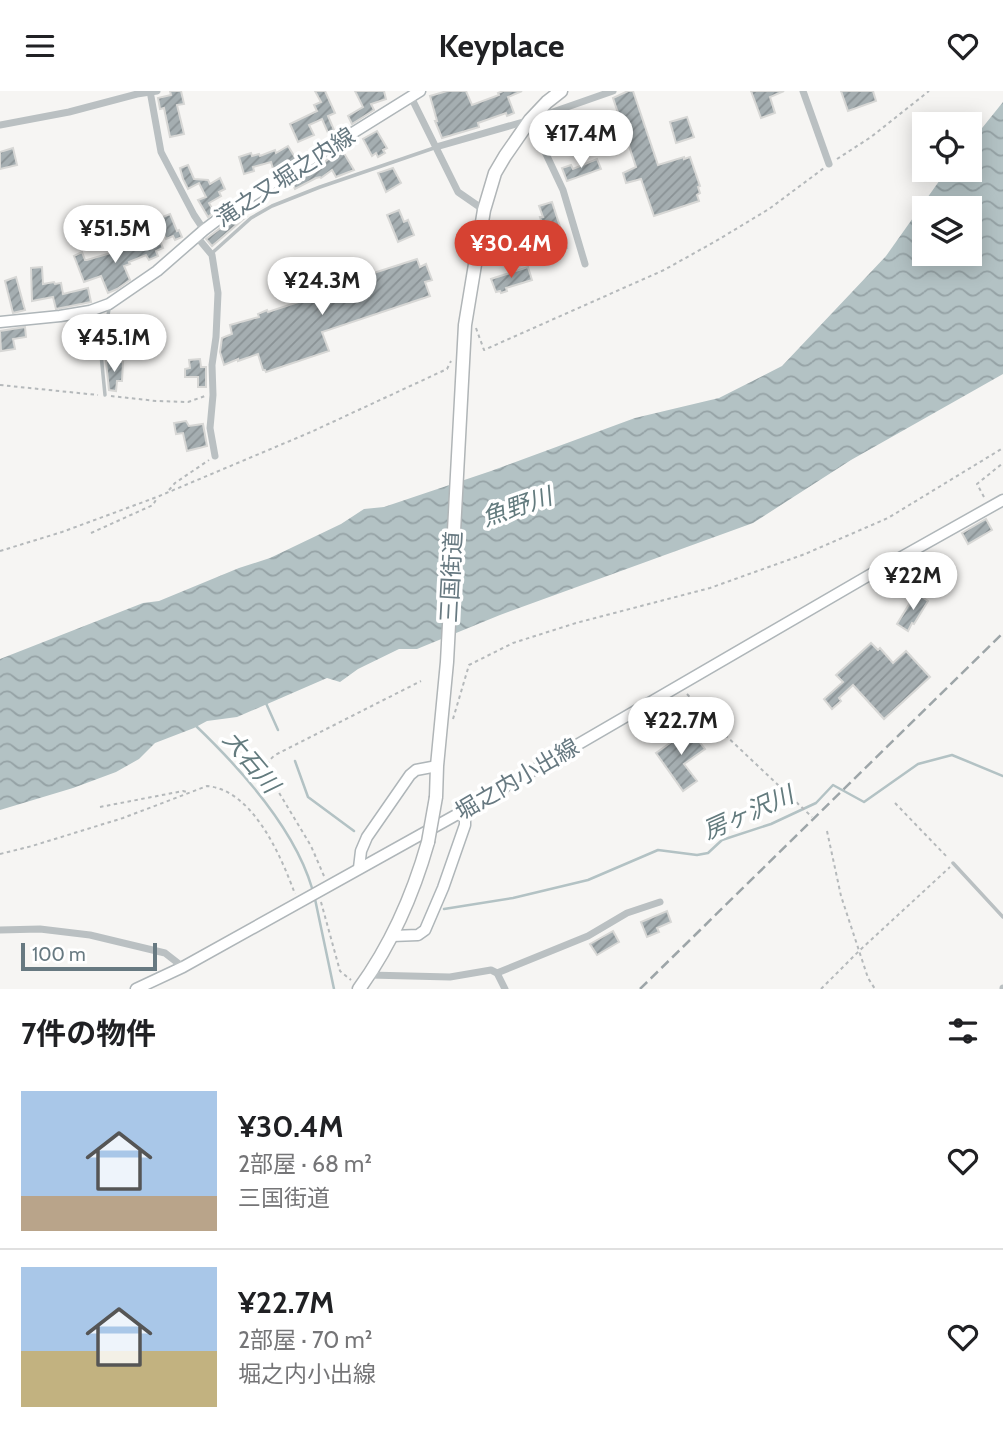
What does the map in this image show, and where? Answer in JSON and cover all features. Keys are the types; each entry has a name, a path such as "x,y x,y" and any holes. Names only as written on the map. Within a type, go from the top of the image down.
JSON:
{"highway":[{"name":"三国街道","path":"360,988 392,936 407,905 428,842 436,797 447,662 457,359 484,210 495,173 530,120 561,91"}],"main road":[{"name":"滝之又堀之内線","path":"0,323 60,316 109,305 157,271 237,205 416,94"},
{"name":"堀之内小出線","path":"136,989 183,967 465,810 1003,500"},
{"path":"359,868 360,851 367,837 411,775 416,770 437,765"},
{"path":"392,936 418,935 425,930 465,825 465,810"}],"street":[{"path":"436,147 530,120 612,91"},
{"path":"803,91 829,165"},
{"path":"0,125 153,92 161,152 211,254 218,293 210,428 215,456"},
{"path":"416,94 436,147 458,192 484,210"},
{"path":"530,120 563,190 585,264"},
{"path":"497,973 588,936 627,913 660,902"},
{"path":"0,930 40,929 90,935 165,953 183,967"},
{"path":"369,975 450,977 491,970 497,973 505,989"}],"lane":[{"path":"211,254 251,218 272,206 436,147"},
{"path":"104,395 100,344 109,319 109,305"},
{"path":"953,863 1003,917"}],"path":[{"path":"465,325 474,322 484,350 664,270 769,209 871,137 929,91"},
{"path":"0,551 158,497 311,432 447,369 457,359"},
{"path":"452,723 469,666 513,643 576,623 710,588 805,554 888,518 1003,448"},
{"path":"168,491 175,483 215,456"},
{"path":"989,507 977,484 1003,463"},
{"path":"91,533 153,505 158,497"},
{"path":"360,988 340,971 323,888 311,846 266,771 267,765 275,755 421,681"},
{"path":"679,685 722,732 812,817"},
{"path":"0,854 123,818 206,786 219,787 232,793 246,806 263,828 287,870 298,902"},
{"path":"100,807 188,792"},
{"path":"821,989 953,863 895,803"},
{"path":"827,831 841,896 868,978 875,989"}],"water":[{"name":"魚野川","path":"1003,102 1003,374 851,460 753,523 500,615 417,649 399,649 358,669 340,682 327,678 237,717 207,721 155,743 139,759 116,772 0,810 0,659 143,603 159,601 270,558 341,524 364,509 384,507 635,418 719,398 782,366 886,256 912,219 912,266 982,266 982,196 929,196 938,182 982,182 982,128"}],"building":[{"path":"170,91 181,91 184,104 177,105 184,134 170,137 164,108 160,109 158,98 171,95"},
{"path":"315,91 325,91 335,113 328,116 334,130 328,133 322,119 309,125 314,135 298,142 290,124 317,111 314,105 321,102"},
{"path":"355,91 384,91 386,99 371,104 374,110 352,124 348,116 363,107"},
{"path":"447,91 466,91 472,105 503,91 522,91 508,97 514,113 507,116 506,113 478,123 479,127 442,138 430,96"},
{"path":"633,91 658,165 690,157 700,186 700,193 697,195 699,201 654,216 641,179 626,183 623,173 636,167 613,98"},
{"path":"751,91 784,91 770,97 775,113 761,118"},
{"path":"841,91 873,91 876,101 848,111"},
{"path":"687,117 694,137 676,143 670,122"},
{"path":"377,131 387,148 383,150 385,153 378,157 376,153 372,156 363,139"},
{"path":"288,146 296,159 274,172 271,162 253,167 254,171 244,174 239,157 251,153 252,156 260,156 275,150 276,153"},
{"path":"13,148 17,165 0,169 0,152"},
{"path":"342,150 354,170 336,177 332,170 295,189 292,183"},
{"path":"597,159 601,169 567,181 562,168 571,165 573,169"},
{"path":"188,165 194,179 208,180 210,184 220,178 225,189 219,192 221,196 209,203 214,212 208,217 198,200 206,197 199,183 188,189 183,179 180,168"},
{"path":"393,168 401,183 386,192 378,173"},
{"path":"552,202 567,248 556,251 555,248 550,250 539,206"},
{"path":"399,210 404,222 408,220 414,235 398,242 387,215"},
{"path":"243,211 247,216 212,246 206,239"},
{"path":"170,214 182,237 175,240 173,236 166,239 162,229 164,228 160,218"},
{"path":"151,241 152,245 160,241 163,248 156,251 158,256 149,260 146,255 124,266 130,280 117,289 108,293 101,276 84,282 74,256 82,252 87,260 125,246 127,250 133,247 134,249"},
{"path":"417,259 420,267 426,264 432,280 425,282 430,296 322,332 329,351 266,372 258,354 224,365 220,352 222,338 232,334 230,325 259,317 258,314 267,310 268,312 353,284 352,280"},
{"path":"42,267 43,284 61,283 63,294 88,288 91,302 56,309 53,297 32,301 31,268"},
{"path":"528,267 532,280 506,288 507,291 501,293 496,292 491,279"},
{"path":"16,277 25,310 13,313 5,281"},
{"path":"25,327 26,337 13,339 15,349 1,351 0,331"},
{"path":"200,359 201,367 206,367 206,387 198,387 198,377 185,377 185,369 190,368 189,360"},
{"path":"106,361 123,362 122,381 117,381 116,391 109,390"},
{"path":"186,421 189,426 203,424 207,446 187,451 183,433 176,434 174,423"},
{"path":"986,519 992,530 968,544 962,533"},
{"path":"916,593 928,601 908,631 897,624"},
{"path":"871,643 878,650 880,648 893,663 906,651 930,677 884,719 853,685 832,709 824,699 843,682 836,675"},
{"path":"687,726 705,749 684,764 697,781 683,791 656,753 677,738 675,735"},
{"path":"667,911 671,922 657,928 659,932 647,937 641,922"},
{"path":"613,931 619,942 597,955 590,944"}],"waterway":[{"name":"房ヶ沢川","path":"265,701 278,730"},
{"name":"大石川","path":"195,725 264,800 292,843 312,888"},
{"name":"房ヶ沢川","path":"444,909 513,898 588,880 658,850 697,855 708,853 722,840 771,824 816,803 833,785 864,802 918,764 952,755 1003,776"},
{"name":"房ヶ沢川","path":"295,761 308,797 354,831"},
{"name":"大石川","path":"315,899 334,989"}],"railway":[{"path":"640,989 1003,633"}]}
